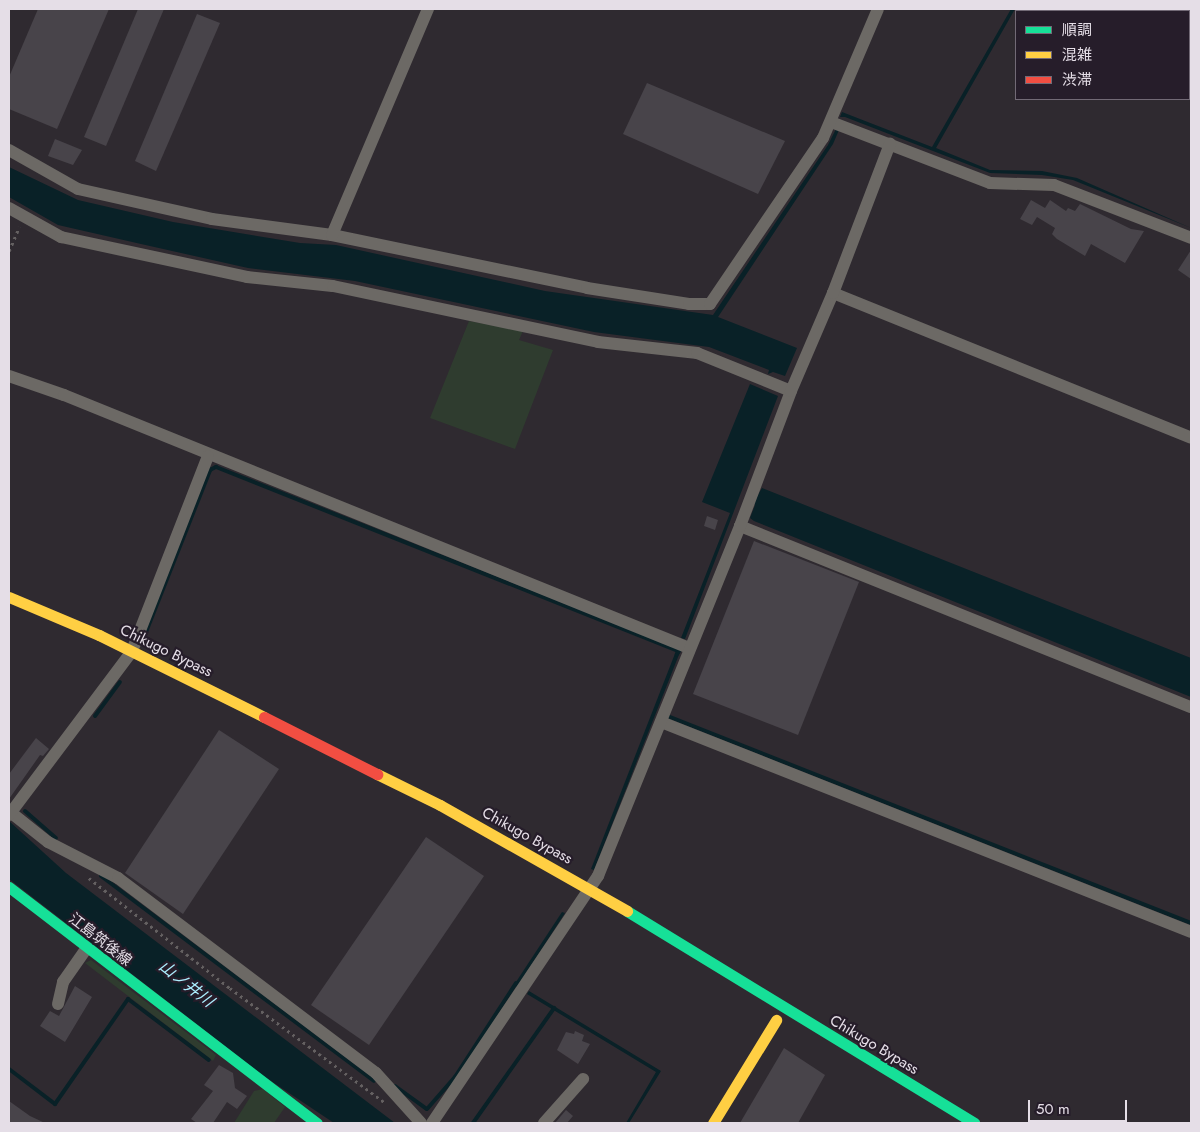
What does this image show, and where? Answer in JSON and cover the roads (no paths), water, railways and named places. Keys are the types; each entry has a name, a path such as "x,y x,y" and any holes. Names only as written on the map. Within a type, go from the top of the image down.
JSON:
{"main road":[{"name":"Chikugo Bypass","path":"9,597 132,652 388,777 590,888 974,1123"},
{"name":"Chikugo Bypass","path":"44,614 129,664"},
{"name":"Chikugo Bypass","path":"327,763 463,833"},
{"name":"江島筑後線","path":"9,887 86,949 317,1123"},
{"path":"577,899 595,910"},
{"path":"713,1123 776,1020"}],"street":[{"path":"332,236 428,9"},
{"path":"9,150 78,189 212,219 332,236 587,288 689,304 710,304 823,138 878,9"},
{"path":"831,122 990,183 1054,184 1191,238"},
{"path":"432,1123 577,899 590,888 598,876 741,522 791,391 833,293 890,144"},
{"path":"9,208 61,237 247,277 333,286 598,342 697,353 791,391"},
{"path":"833,293 1191,438"},
{"path":"9,376 64,395 208,456 689,648"},
{"path":"208,456 129,664 10,813 48,842 118,878 376,1073 421,1123"},
{"path":"741,522 1191,707"},
{"path":"661,722 1191,932"},
{"path":"58,1004 63,982 86,949"},
{"path":"544,1123 583,1079"}],"water":[{"path":"1011,9 1015,9 936,148 990,170 1042,171 1077,178 1191,228 1073,180 1042,175 990,173 845,117 840,117 842,112 932,147"},
{"path":"836,129 839,130 833,144 718,317 797,348 785,376 773,372 768,374 769,370 709,347 594,332 355,281 248,268 58,225 9,197 9,167 78,200 173,222 300,243 336,245 545,291 713,315 828,145"},
{"path":"750,384 778,396 685,639 681,638 730,513 702,502"},
{"path":"762,488 1191,658 1191,697 754,521 750,518 755,505 753,503"},
{"path":"676,651 680,652 594,870 591,869"},
{"name":"山ノ井川","path":"9,821 66,873 395,1123 334,1123 265,1077 9,879"},
{"path":"562,912 565,913 517,987 514,985"},
{"path":"529,991 661,1071 629,1123 626,1123 656,1072 527,994"}],"waterway":[{"path":"144,637 210,470 216,467 679,651 677,654"},
{"path":"95,716 120,682"},
{"path":"665,715 1191,923"},
{"path":"25,811 56,838"},
{"path":"101,876 374,1081"},
{"path":"395,1086 427,1109 455,1077 516,983"},
{"path":"9,1069 55,1104 128,999 209,1060"},
{"path":"473,1123 554,1008"}]}
